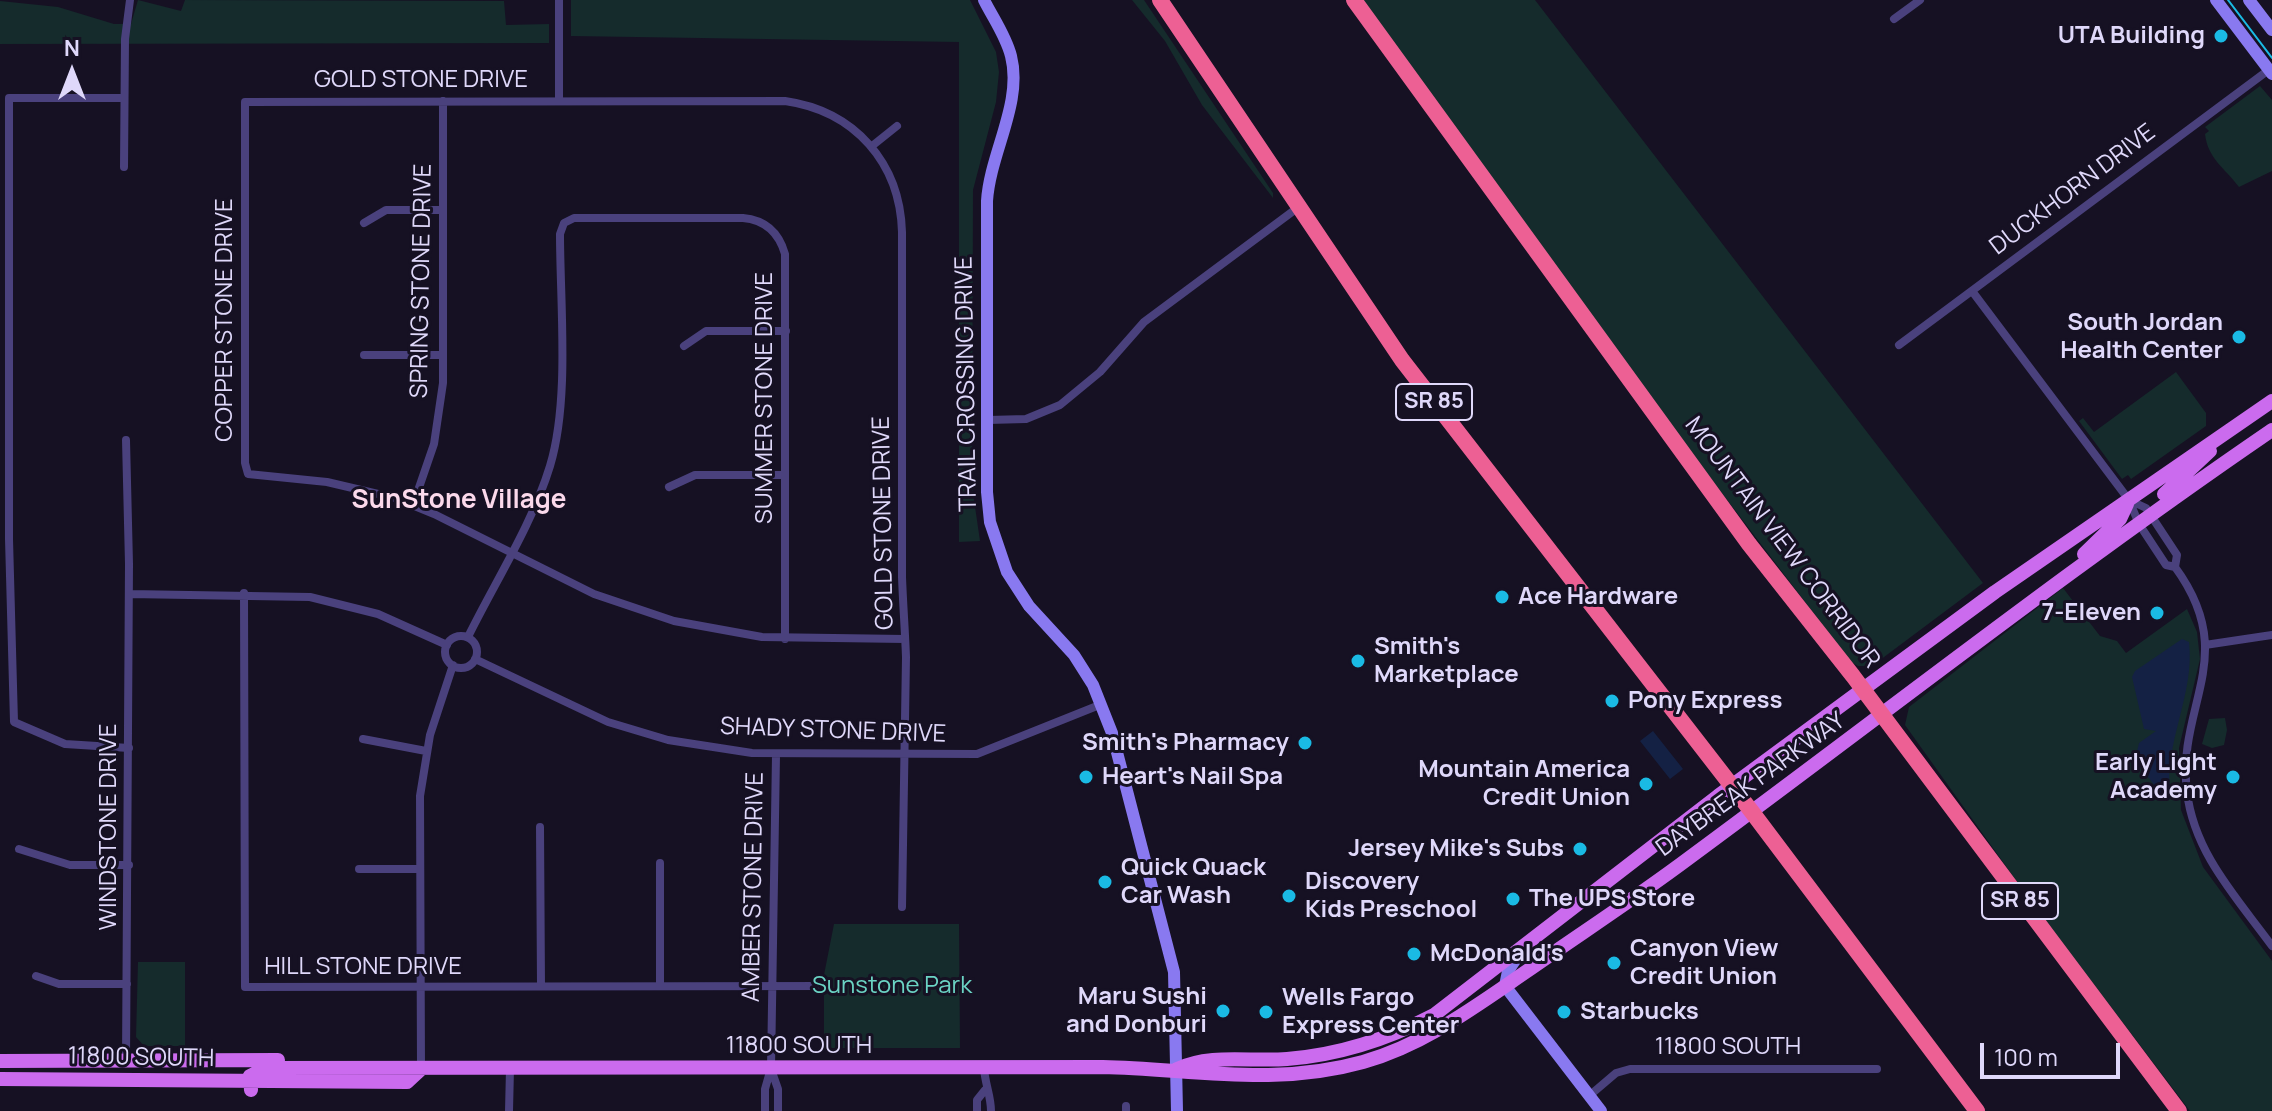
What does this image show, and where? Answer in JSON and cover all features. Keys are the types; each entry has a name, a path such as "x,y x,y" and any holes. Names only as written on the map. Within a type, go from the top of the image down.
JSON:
{"highway":[{"name":"SR 85","path":"1160,0 1402,360 1752,812 1977,1111"},
{"name":"MOUNTAIN VIEW CORRIDOR","path":"1354,0 1749,544 1882,715 2179,1111"}],"main road":[{"name":"DAYBREAK PARKWAY","path":"1177,1069 1197,1060 1300,1058 1370,1043 1434,1015 1731,786 2272,401"},
{"path":"2145,515 2233,428"},
{"name":"DAYBREAK PARKWAY","path":"1177,1069 1198,1076 1311,1073 1383,1056 1447,1025 1752,812 2145,515 2270,434"},
{"path":"2065,575 2120,519 2129,500"},
{"path":"1447,1025 1452,1015 1492,984 1496,970"},
{"path":"55,1079 109,1073 126,1060 137,1069 166,1070 187,1080"},
{"name":"11800 SOUTH","path":"0,1061 400,1060 421,1069 1177,1069"},
{"path":"250,1086 253,1072 266,1068 421,1069"},
{"name":"11800 SOUTH","path":"0,1079 187,1080 273,1086 407,1082 421,1069"}],"street":[{"path":"124,167 125,30 130,0"},
{"path":"559,0 559,101"},
{"name":"TRAIL CROSSING DRIVE","path":"984,0 1008,48 1014,75 988,189 990,522 1007,572 1029,606 1074,655 1102,704 1174,972 1177,1111"},
{"path":"1894,19 1920,0"},
{"path":"2216,0 2271,71"},
{"path":"2249,0 2272,30"},
{"name":"DUCKHORN DRIVE","path":"1899,345 2271,71"},
{"path":"124,98 9,98 12,715 19,726 55,741 76,746 129,748"},
{"name":"SPRING STONE DRIVE","path":"413,505 438,424 443,355 443,101"},
{"name":"GOLD STONE DRIVE","path":"245,102 798,103 835,116 872,146 894,182 902,219 905,639 902,907"},
{"name":"COPPER STONE DRIVE","path":"245,102 246,470 255,478 327,482 413,505 594,594 654,616 719,631 785,639 905,639"},
{"path":"872,146 897,126"},
{"path":"988,420 1026,419 1060,405 1100,372 1144,322 1300,206"},
{"path":"364,223 386,210 443,210"},
{"name":"SUMMER STONE DRIVE","path":"510,553 545,480 557,436 560,234 564,223 574,218 743,218 761,222 776,235 785,254 785,639"},
{"path":"1972,291 2129,500 2177,555 2175,567 2196,602 2205,645 2203,684 2186,758 2189,805 2209,859 2272,946"},
{"path":"684,346 706,331 786,331"},
{"path":"364,355 443,355"},
{"name":"WINDSTONE DRIVE","path":"126,440 129,594 126,1060"},
{"path":"669,487 691,476 785,475"},
{"path":"2129,500 2145,515 2166,565 2175,567"},
{"path":"468,637 510,553"},
{"name":"HILL STONE DRIVE","path":"244,593 245,987 826,986"},
{"path":"129,594 296,595 342,603 396,621 447,645"},
{"path":"2205,645 2272,635"},
{"path":"468,637 475,644 475,659 463,667 453,665 447,659 447,645 453,638 468,637"},
{"name":"SHADY STONE DRIVE","path":"475,659 574,708 628,729 711,749 776,755 984,752 1102,704"},
{"path":"421,1069 420,796 426,751 438,703 453,665"},
{"path":"363,739 426,751"},
{"name":"AMBER STONE DRIVE","path":"771,1068 776,755"},
{"path":"540,827 541,986"},
{"path":"19,849 70,865 129,865"},
{"path":"660,863 660,986"},
{"path":"359,869 420,869"},
{"path":"1522,950 1508,971 1505,986 1601,1111"},
{"path":"36,976 59,984 127,984"},
{"path":"765,1111 765,1089 771,1068"},
{"path":"771,1068 778,1089 778,1111"},
{"path":"984,1068 985,1090 991,1099 991,1111"},
{"path":"509,1111 510,1069"},
{"name":"11800 SOUTH","path":"1589,1096 1616,1073 1630,1069 1877,1069"},
{"path":"977,1111 977,1100 985,1090"}],"green space":[{"path":"138,0 181,11 185,0 504,1 506,25 549,24 549,43 0,44 0,1 58,7 114,24 131,24"},
{"path":"571,0 970,0 996,52 999,72 996,102 973,190 972,486 980,541 959,542 959,42 571,36"},
{"path":"1132,0 1144,0 1273,193 1273,198 1202,105 1165,41"},
{"path":"1359,0 1535,0 1983,583 1872,666 1858,666 1851,662 1670,425"},
{"path":"2260,86 2272,100 2272,171 2239,187 2213,156 2205,134 2209,131 2205,127"},
{"path":"2176,372 2206,413 2206,426 2131,479 2128,475 2122,479 2079,421 2083,418 2094,432"},
{"path":"2063,588 2100,636 2117,641 2126,653 2187,609 2197,632 2200,659 2179,748 2181,810 2203,867 2272,961 2272,1111 2190,1111 2033,904 1905,725 1909,707"},
{"path":"2225,718 2227,730 2224,745 2212,748 2202,744 2209,719"},
{"name":"Sunstone Park","path":"834,924 959,924 960,1048 824,1048 824,975"},
{"path":"138,962 185,962 185,1046 144,1046 136,1037"}],"water":[{"path":"2182,639 2189,642 2188,681 2171,756 2170,795 2165,799 2135,760 2139,743 2156,731 2144,729 2132,677 2135,671"},
{"path":"1653,731 1683,769 1670,779 1640,741"}],"tram line":[{"path":"2228,0 2272,58"}],"place":[{"name":"UTA Building","path":"2221,36"},
{"name":"South Jordan Health Center","path":"2239,337"},
{"name":"Ace Hardware","path":"1502,597"},
{"name":"7-Eleven","path":"2157,613"},
{"name":"Smith's Marketplace","path":"1358,661"},
{"name":"Pony Express","path":"1612,701"},
{"name":"Smith's Pharmacy","path":"1305,743"},
{"name":"Heart's Nail Spa","path":"1086,777"},
{"name":"Early Light Academy","path":"2233,777"},
{"name":"Mountain America Credit Union","path":"1646,784"},
{"name":"Jersey Mike's Subs","path":"1580,849"},
{"name":"Quick Quack Car Wash","path":"1105,882"},
{"name":"Discovery Kids Preschool","path":"1289,896"},
{"name":"The UPS Store","path":"1513,899"},
{"name":"McDonald's","path":"1414,954"},
{"name":"Canyon View Credit Union","path":"1614,963"},
{"name":"Maru Sushi and Donburi","path":"1223,1011"},
{"name":"Wells Fargo Express Center","path":"1266,1012"},
{"name":"Starbucks","path":"1564,1012"}],"district":[{"name":"SunStone Village","path":"459,501"}]}
